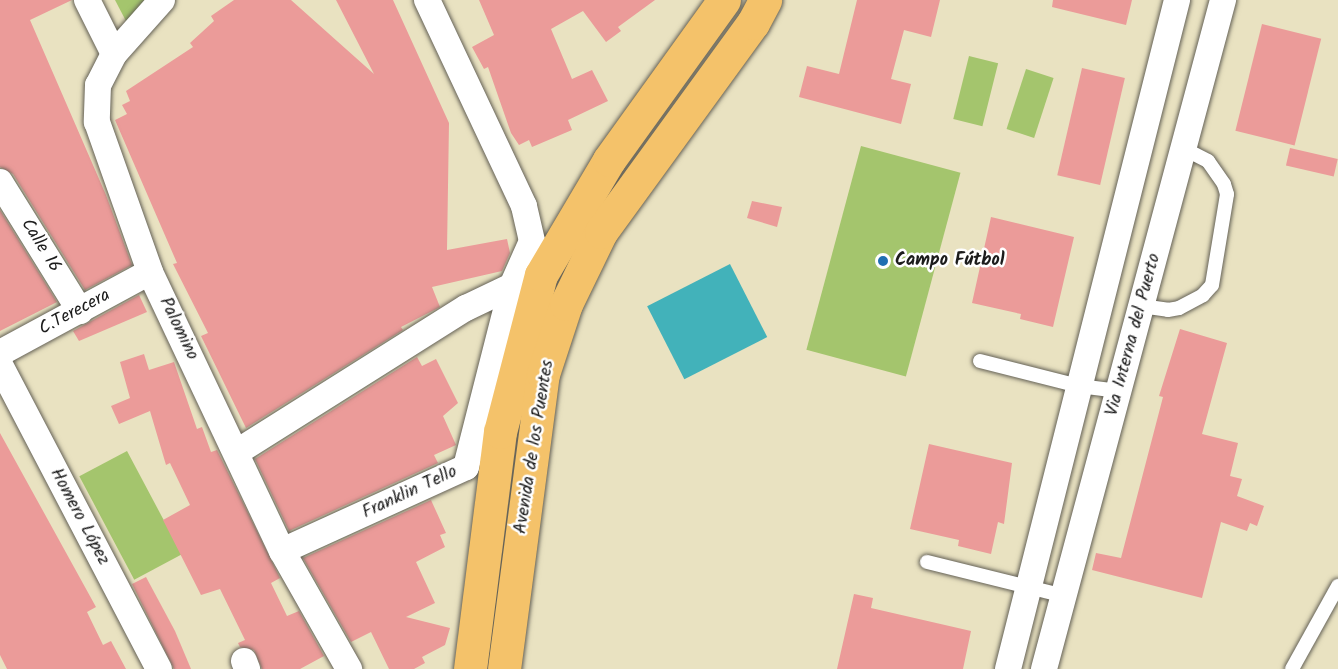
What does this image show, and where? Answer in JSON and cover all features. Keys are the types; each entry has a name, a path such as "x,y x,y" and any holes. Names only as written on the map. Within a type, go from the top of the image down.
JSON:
{"main road":[{"name":"Avenida de los Puentes","path":"470,669 500,432 541,275 609,160 724,0"},
{"name":"Avenida de los Puentes","path":"504,669 543,374 566,304 601,232 753,23 765,0"}],"street":[{"path":"87,0 114,54"},
{"name":"Palomino","path":"162,0 114,54 98,85 97,122 150,272 282,551 349,669"},
{"path":"237,452 466,308 512,286 532,241 524,206 427,0"},
{"path":"1008,669 1177,0"},
{"name":"Via Interna del Puerto","path":"1044,669 1223,0"},
{"name":"Calle 16","path":"0,182 80,311"},
{"path":"1126,201 1167,209"},
{"name":"C.Terecera","path":"0,353 150,272"},
{"name":"Franklin Tello","path":"282,551 466,467 512,286"},
{"name":"Homero López","path":"0,365 159,669"}],"lane":[{"path":"1142,306 1168,310 1179,308 1203,296 1212,285 1227,194 1224,184 1208,161 1183,148"},
{"path":"980,361 1079,386 1119,391"},
{"path":"927,562 1064,596"},
{"path":"1293,669 1338,586"}],"green space":[{"path":"115,0 148,0 127,23"},
{"path":"969,56 998,63 982,126 953,119"},
{"path":"1026,69 1054,78 1034,138 1007,129"},
{"name":"Campo Fútbol","path":"861,146 960,173 906,376 806,350"},
{"path":"127,451 182,554 134,580 79,476"}],"water":[{"path":"730,264 767,337 684,379 647,306"}],"building":[{"path":"0,0 72,0 30,20 106,195 132,265 85,290 13,174 0,167"},
{"path":"234,0 291,0 374,74 336,0 393,0 449,123 447,250 507,239 510,253 502,271 432,287 440,307 401,327 403,330 246,428 201,336 208,333 173,264 177,263 115,120 127,114 122,105 130,101 126,91 193,47 190,43 214,21 211,16"},
{"path":"479,0 655,0 618,27 621,31 606,42 583,11 551,29 572,79 592,70 608,101 568,120 572,130 532,147 529,140 519,145 511,133 488,67 484,69 472,47 494,35"},
{"path":"857,0 940,0 931,37 904,30 891,79 911,84 901,124 799,97 807,66 839,74"},
{"path":"1053,0 1132,0 1126,25 1052,7"},
{"path":"1262,24 1321,39 1295,145 1235,131"},
{"path":"1082,68 1125,78 1100,185 1057,175"},
{"path":"1290,148 1338,159 1334,177 1286,166"},
{"path":"752,201 782,207 777,227 747,218"},
{"path":"0,210 57,302 0,331"},
{"path":"991,217 1074,237 1053,327 1020,319 1021,314 972,303"},
{"path":"139,295 147,312 79,341 73,331"},
{"path":"1180,329 1227,343 1202,434 1238,443 1230,476 1242,479 1237,496 1264,506 1257,526 1250,523 1247,531 1221,522 1202,598 1092,570 1096,553 1121,558 1163,397 1159,396"},
{"path":"144,354 149,370 174,362 197,429 202,427 211,452 217,450 280,578 271,583 287,616 299,611 324,656 300,669 262,669 254,650 240,647 238,643 245,640 220,589 201,595 163,520 190,505 170,463 166,465 150,411 119,424 111,406 130,398 120,362"},
{"path":"417,357 422,366 436,359 458,403 443,416 456,445 434,455 438,463 289,531 255,459"},
{"path":"0,433 96,607 87,612 103,645 111,641 126,669 7,669 0,655"},
{"path":"929,444 1012,463 1004,524 998,522 991,554 958,546 959,540 910,529"},
{"path":"431,500 446,533 440,535 445,547 416,562 435,603 406,617 450,628 445,645 422,657 425,663 414,669 389,669 371,632 351,642 303,558"},
{"path":"146,577 175,631 191,669 174,669 132,584"},
{"path":"854,594 873,598 871,608 971,631 963,669 837,669"}],"place":[{"name":"Campo Fútbol","path":"883,261"}]}
